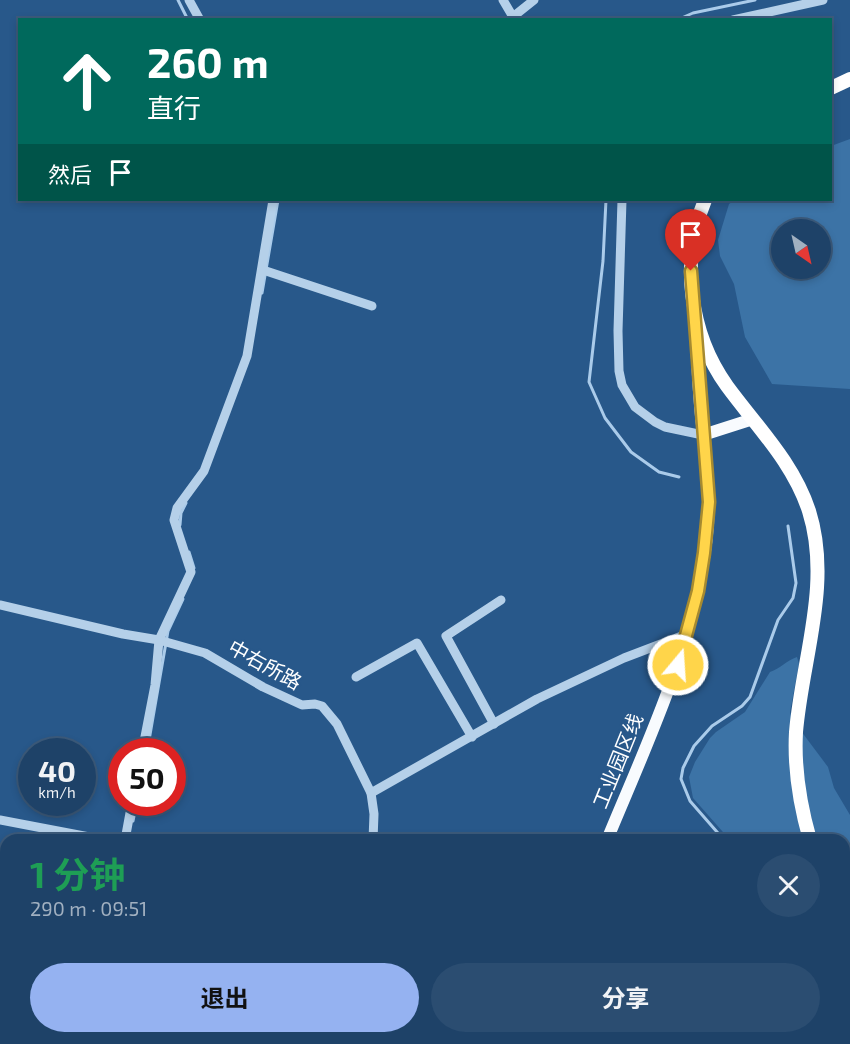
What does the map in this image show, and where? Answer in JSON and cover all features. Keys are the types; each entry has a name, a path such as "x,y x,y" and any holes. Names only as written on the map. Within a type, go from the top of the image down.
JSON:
{"highway":[{"path":"832,88 850,79"},
{"path":"705,201 692,254 694,308 702,337 711,360 727,385 779,452 796,481 809,511 815,540 817,574 815,609 798,710 796,741 799,792 809,834"}],"main road":[{"name":"工业园区线","path":"609,834 670,685 698,591 708,525 709,488 694,308"},
{"path":"703,435 753,419"}],"street":[{"path":"189,0 199,18"},
{"path":"503,0 511,18 534,0"},
{"path":"743,18 818,1"},
{"path":"145,738 164,641 191,572 174,520 177,508 204,471 248,356 266,271 273,201"},
{"path":"622,201 618,331 619,371 622,384 635,407 655,423 703,435"},
{"path":"266,271 372,306"},
{"path":"494,724 446,636 501,600"},
{"path":"0,605 123,634 164,641"},
{"path":"371,793 537,699 624,658 687,634"},
{"name":"中右所路","path":"164,641 205,652 263,687 302,705 322,706 337,724 371,793 374,814 373,834"},
{"path":"356,677 417,643 472,737"},
{"path":"125,834 129,816"},
{"path":"0,820 74,834"}],"shaded area":[{"path":"850,139 850,389 772,384 745,337 734,284 720,256 718,240 729,204 734,201 832,201 832,146"},
{"path":"797,657 799,664 790,712 792,719 828,767 834,788 850,815 850,834 725,834 693,798 689,777 695,762 710,738 745,712 770,672"}],"waterway":[{"path":"178,0 187,18"},
{"path":"682,18 693,13 755,0"},
{"path":"262,293 278,201"},
{"path":"606,201 603,261 589,382 605,418 631,452 659,472 679,477"},
{"path":"180,525 181,513 186,503"},
{"path":"719,834 690,801 681,779 683,768 694,746 712,726 742,706 750,697 778,620 793,598 796,583 788,526"},
{"path":"189,552 194,568"},
{"path":"149,738 168,631 183,599"},
{"path":"133,821 134,816"}],"route":[{"path":"678,665 698,591 708,525 709,502 691,271"}]}
